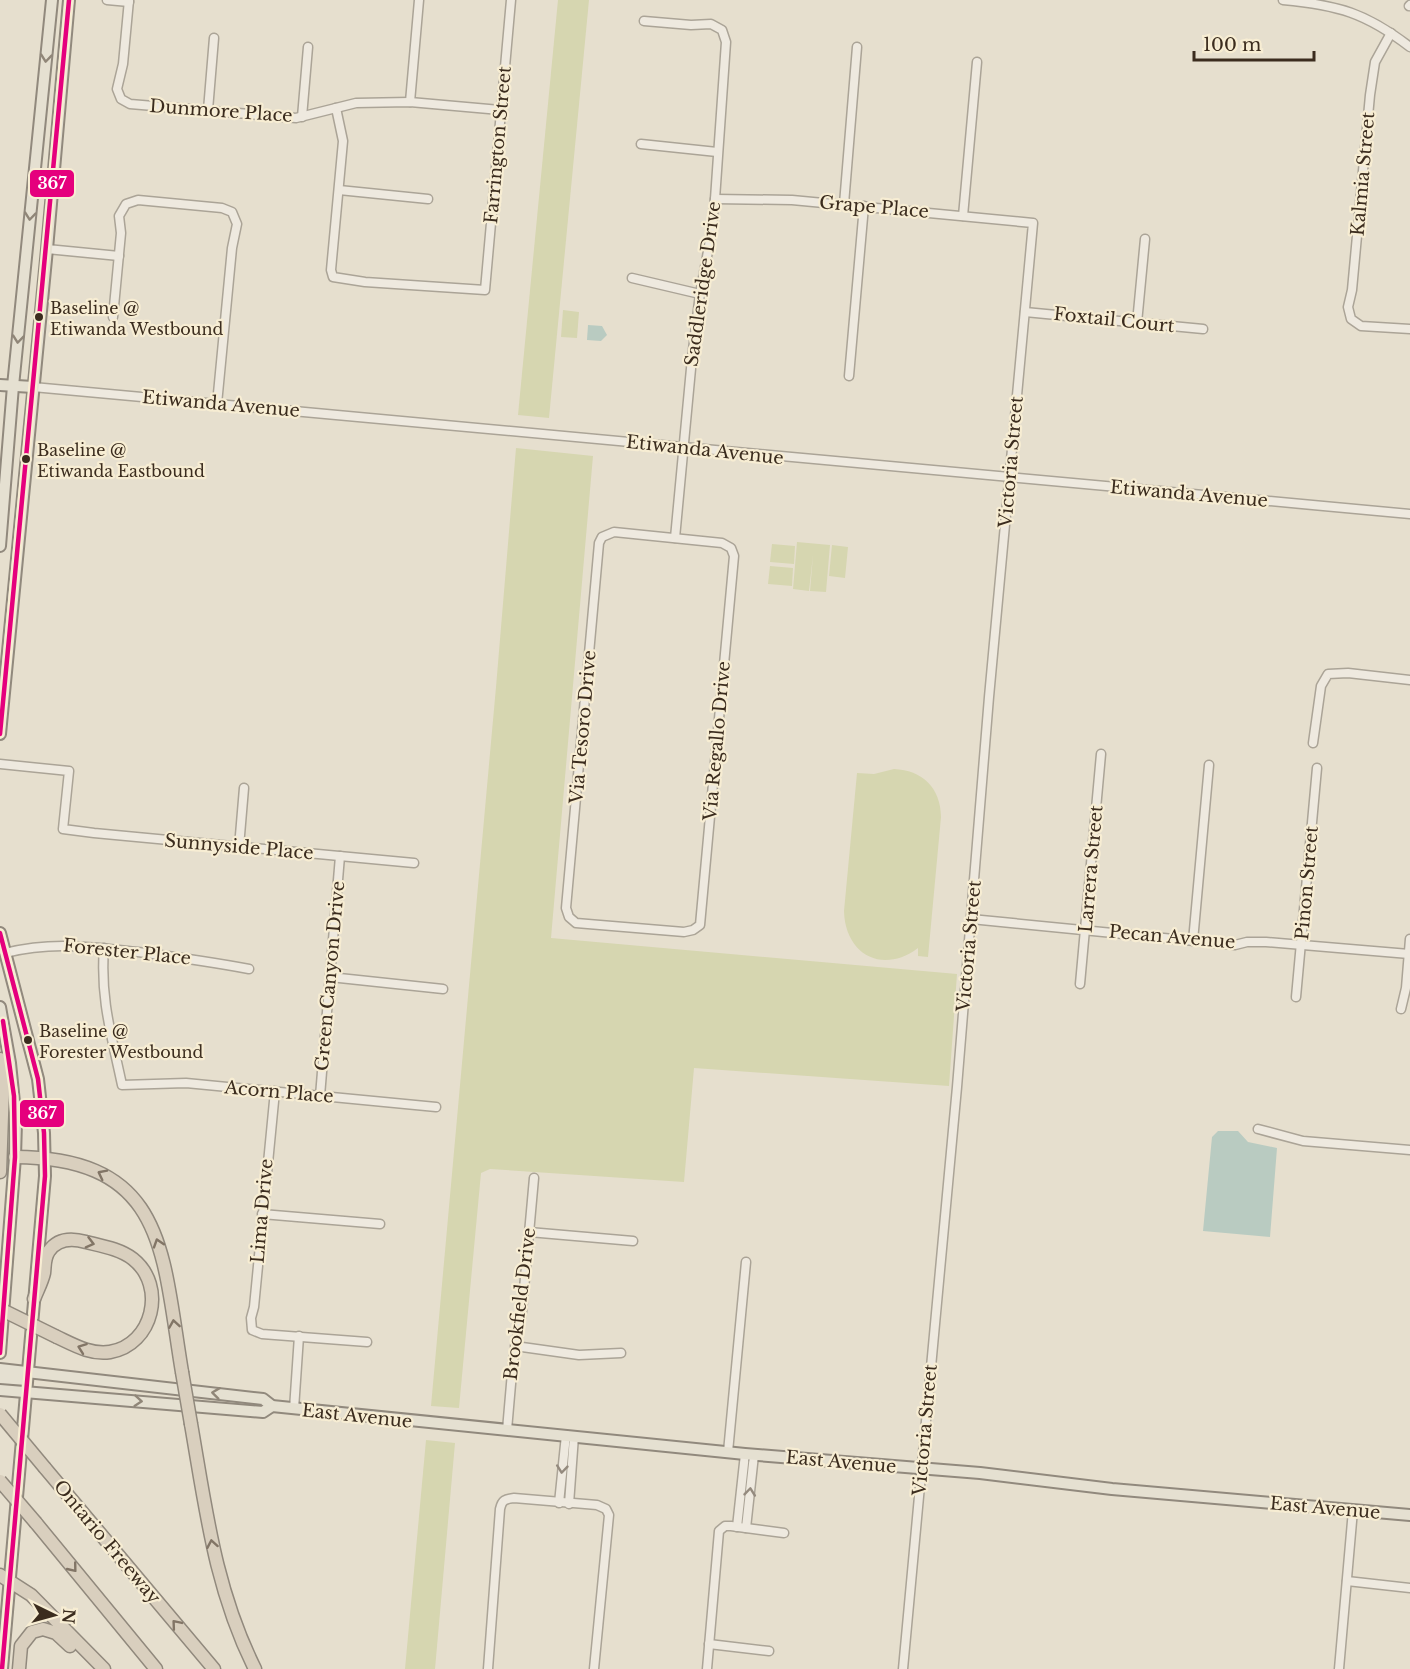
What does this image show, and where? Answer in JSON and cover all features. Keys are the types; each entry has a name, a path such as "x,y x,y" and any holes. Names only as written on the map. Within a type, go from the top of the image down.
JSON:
{"highway":[{"path":"0,1059 3,1088 0,1172"},
{"path":"15,1157 45,1157 74,1162 108,1176 130,1195 142,1209 152,1227 160,1247 215,1562 240,1635 255,1669"},
{"path":"0,1309 85,1350 97,1352 119,1349 134,1341 145,1327 150,1315 152,1299 146,1275 134,1260 121,1252 77,1239 68,1239 56,1244 48,1252 34,1299"},
{"name":"Ontario Freeway","path":"0,1414 214,1669"},
{"path":"0,1481 156,1669"},
{"path":"5,1577 30,1595 104,1669"},
{"path":"19,1669 21,1646 26,1637 32,1632 44,1629 56,1633 94,1669"}],"main road":[{"path":"0,546 13,386 52,0"},
{"path":"0,734 69,0"},
{"name":"Etiwanda Avenue","path":"0,385 33,387"},
{"path":"0,933 38,1079 45,1157 26,1392 5,1577 2,1669"},
{"path":"0,1007 8,1043 14,1096 15,1157 0,1353"},
{"name":"East Avenue","path":"0,1369 27,1376 263,1399 272,1406 294,1409 1410,1515"},
{"path":"0,1378 27,1376"},
{"name":"East Avenue","path":"0,1390 263,1412 272,1406"}],"street":[{"path":"107,0 129,1"},
{"path":"410,102 420,0"},
{"name":"Farrington Street","path":"339,190 331,270 333,277 365,282 485,290 511,0"},
{"path":"1283,0 1316,3 1345,10 1366,18 1410,47"},
{"name":"Dunmore Place","path":"129,1 123,64 117,89 121,99 130,104 302,117 356,103 410,102 500,110"},
{"name":"Saddleridge Drive","path":"645,21 691,25 711,24 722,30 726,42 722,125 717,152 715,199 709,246 699,294 675,538"},
{"name":"Kalmia Street","path":"1391,33 1375,62 1352,290 1348,307 1351,319 1361,326 1410,329"},
{"path":"208,110 214,38"},
{"path":"302,117 308,47"},
{"path":"844,204 857,47"},
{"path":"963,216 977,62"},
{"path":"336,108 343,141 339,190 428,199"},
{"path":"641,144 717,152"},
{"name":"Grape Place","path":"715,199 779,199 1034,223"},
{"path":"113,317 121,232 119,216 126,204 138,200 222,208 232,212 237,224 232,248 217,404"},
{"path":"849,376 864,206"},
{"name":"Victoria Street","path":"903,1669 1034,223"},
{"path":"1137,323 1145,239"},
{"path":"47,249 119,256"},
{"path":"632,278 699,294"},
{"name":"Foxtail Court","path":"1025,312 1203,329"},
{"name":"Etiwanda Avenue","path":"33,387 1410,514"},
{"name":"Via Tesoro Drive","path":"675,538 614,532 602,537 599,543 566,908 569,917 576,923 684,932 693,930"},
{"name":"Via Regallo Drive","path":"675,538 722,543 731,548 734,556 700,925 693,930"},
{"path":"1313,743 1321,686 1328,674 1348,673 1410,680"},
{"name":"Larrera Street","path":"1080,984 1101,754"},
{"name":"Sunnyside Place","path":"0,764 69,771 63,829 414,863"},
{"path":"1193,941 1209,765"},
{"name":"Pinon Street","path":"1296,997 1317,768"},
{"path":"238,847 244,788"},
{"name":"Green Canyon Drive","path":"320,1096 340,856"},
{"name":"Pecan Avenue","path":"971,919 1235,945 1247,942 1301,944 1409,954"},
{"path":"1401,1009 1406,987 1410,939"},
{"name":"Forester Place","path":"4,953 48,945 104,948 204,960 249,969"},
{"name":"Acorn Place","path":"104,948 102,976 105,1005 122,1086 186,1083 436,1107"},
{"path":"330,978 443,989"},
{"name":"Lima Drive","path":"275,1091 254,1307 250,1318 252,1330 262,1334 299,1336"},
{"path":"1258,1130 1303,1141 1410,1150"},
{"name":"Brookfield Drive","path":"507,1430 522,1311 534,1178"},
{"path":"262,1214 380,1224"},
{"path":"529,1232 633,1240"},
{"path":"728,1452 746,1262"},
{"path":"294,1409 299,1336 367,1342"},
{"path":"516,1346 579,1355 621,1353"},
{"path":"559,1503 570,1436"},
{"path":"569,1504 570,1436"},
{"path":"742,1528 749,1454"},
{"path":"488,1669 500,1509 502,1502 506,1499 597,1505 606,1509 609,1523 594,1669"},
{"path":"1339,1669 1353,1510"},
{"path":"707,1669 719,1531 725,1526 784,1533"},
{"path":"1347,1581 1410,1588"},
{"path":"709,1644 769,1651"}],"green space":[{"path":"558,0 589,0 549,418 518,415"},
{"path":"563,310 579,312 577,338 561,337"},
{"path":"516,448 593,456 551,938 957,974 949,1086 694,1068 684,1182 490,1169 481,1173 459,1408 431,1406 496,687"},
{"path":"797,542 830,545 826,592 810,591 813,555 809,591 793,589"},
{"path":"772,544 795,546 794,564 770,562"},
{"path":"832,545 848,547 845,578 829,576"},
{"path":"770,566 793,568 792,586 768,584"},
{"path":"894,769 913,773 928,782 938,797 940,807 928,957 918,956 918,948 905,956 891,960 868,956 858,949 846,926 844,911 857,773 874,774"},
{"path":"426,1440 455,1443 435,1669 405,1669"}],"shaded area":[{"path":"588,325 602,326 607,335 601,341 587,340"},
{"path":"1218,1131 1238,1131 1248,1142 1277,1148 1270,1237 1203,1231 1212,1137"}],"transit line":[{"name":"367","path":"0,734 69,0"},
{"name":"367","path":"0,933 38,1079 44,1133 45,1176 2,1669"},
{"name":"367","path":"0,1353 15,1157 14,1096 3,1021"}],"place":[{"name":"Baseline @ Etiwanda Westbound","path":"39,317"},
{"name":"Baseline @ Etiwanda Eastbound","path":"26,459"},
{"name":"Baseline @ Forester Westbound","path":"28,1040"}]}
